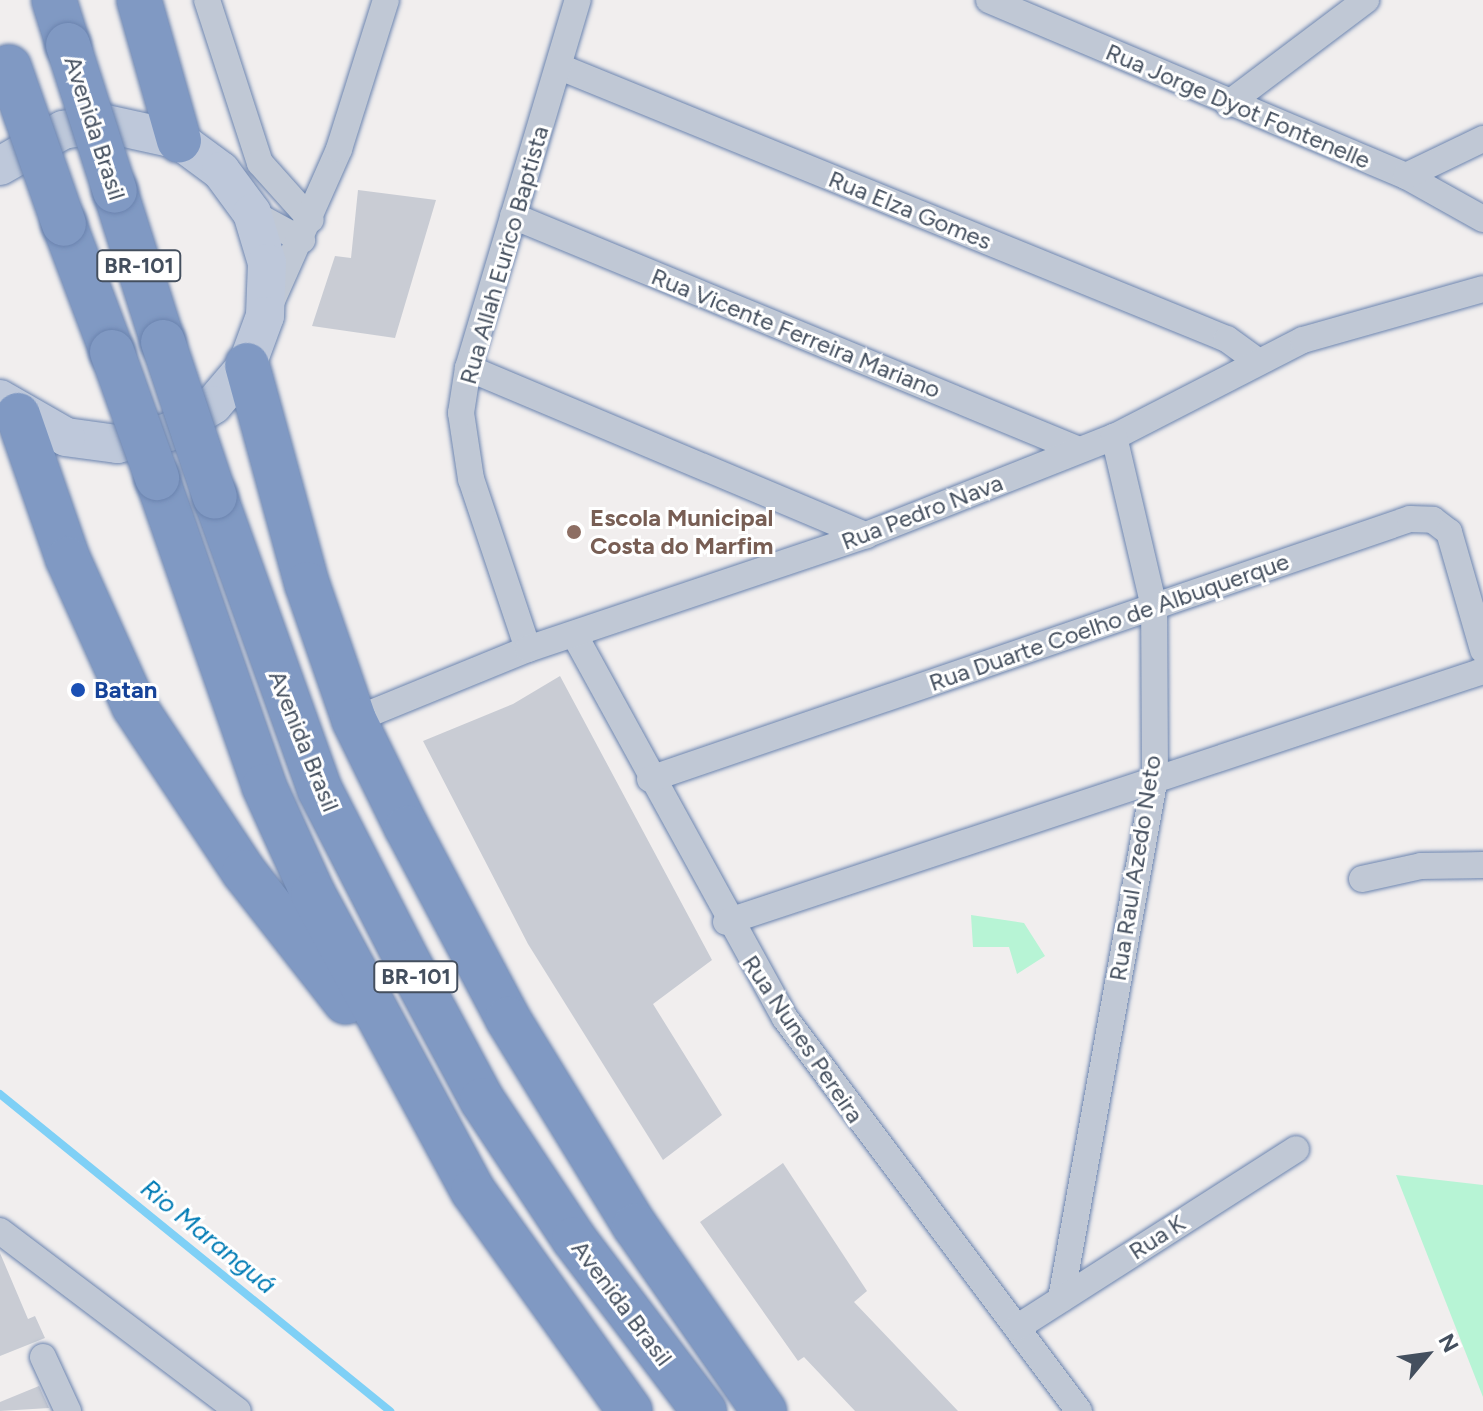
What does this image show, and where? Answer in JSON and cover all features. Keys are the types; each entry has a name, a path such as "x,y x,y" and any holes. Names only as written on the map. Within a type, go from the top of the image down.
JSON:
{"highway":[{"name":"Avenida Brasil","path":"54,0 215,497 320,790 482,1100 574,1239 704,1411"},
{"path":"139,0 179,140"},
{"name":"Avenida Brasil","path":"4,54 279,824 407,1079 546,1302 630,1411"},
{"path":"247,365 307,584 354,720 508,1019 635,1226 764,1411"},
{"path":"9,407 100,637 155,742 244,872 407,1079"}],"main road":[{"path":"0,166 63,130 102,123 179,140 221,171 252,213 267,263 265,316 247,365 213,405 156,435 117,444 66,437 9,407"}],"street":[{"path":"207,0 260,163 307,230"},
{"path":"265,316 307,230 386,0"},
{"name":"Rua Allah Eurico Baptista","path":"528,649 463,447 468,368 578,0"},
{"name":"Rua Jorge Dyot Fontenelle","path":"989,0 1228,104 1406,176 1483,219"},
{"path":"1228,104 1366,0"},
{"name":"Rua Elza Gomes","path":"560,67 1227,339 1255,359"},
{"path":"1406,176 1483,139"},
{"path":"252,213 307,230"},
{"name":"Rua Vicente Ferreira Mariano","path":"513,216 1079,450"},
{"name":"Rua Pedro Nava","path":"354,720 528,649 575,636 866,535 1114,437 1255,359 1483,289"},
{"path":"468,368 866,535"},
{"name":"Rua Raul Azedo Neto","path":"1061,1299 1155,777 1154,607 1114,437"},
{"name":"Rua Duarte Coelho de Albuquerque","path":"650,779 1384,527 1433,520 1461,553 1483,650"},
{"name":"Rua Nunes Pereira","path":"575,636 726,922 889,1163 1018,1327 1079,1411"},
{"path":"726,922 1155,777 1483,671"},
{"path":"1362,879 1421,866 1483,865"},
{"name":"Rua K","path":"1018,1327 1296,1149"},
{"path":"0,1231 238,1411"},
{"path":"43,1357 68,1411"}],"green space":[{"path":"971,915 1024,923 1045,956 1017,974 1009,947 973,947"},
{"path":"1396,1175 1483,1185 1483,1397"}],"building":[{"path":"358,190 436,200 395,338 312,326 335,256 351,258"},
{"path":"560,676 712,960 653,1004 722,1115 663,1160 528,944 423,741 513,704"},
{"path":"783,1163 867,1291 854,1302 958,1411 855,1411 804,1357 798,1361 700,1222"},
{"path":"0,1253 28,1319 35,1316 45,1338 0,1356"},
{"path":"39,1386 49,1408 0,1411 0,1402"}],"waterway":[{"name":"Rio Maranguá","path":"0,1094 390,1411"}],"place":[{"name":"Escola Municipal Costa do Marfim","path":"574,532"},
{"name":"Batan","path":"78,690"}]}
